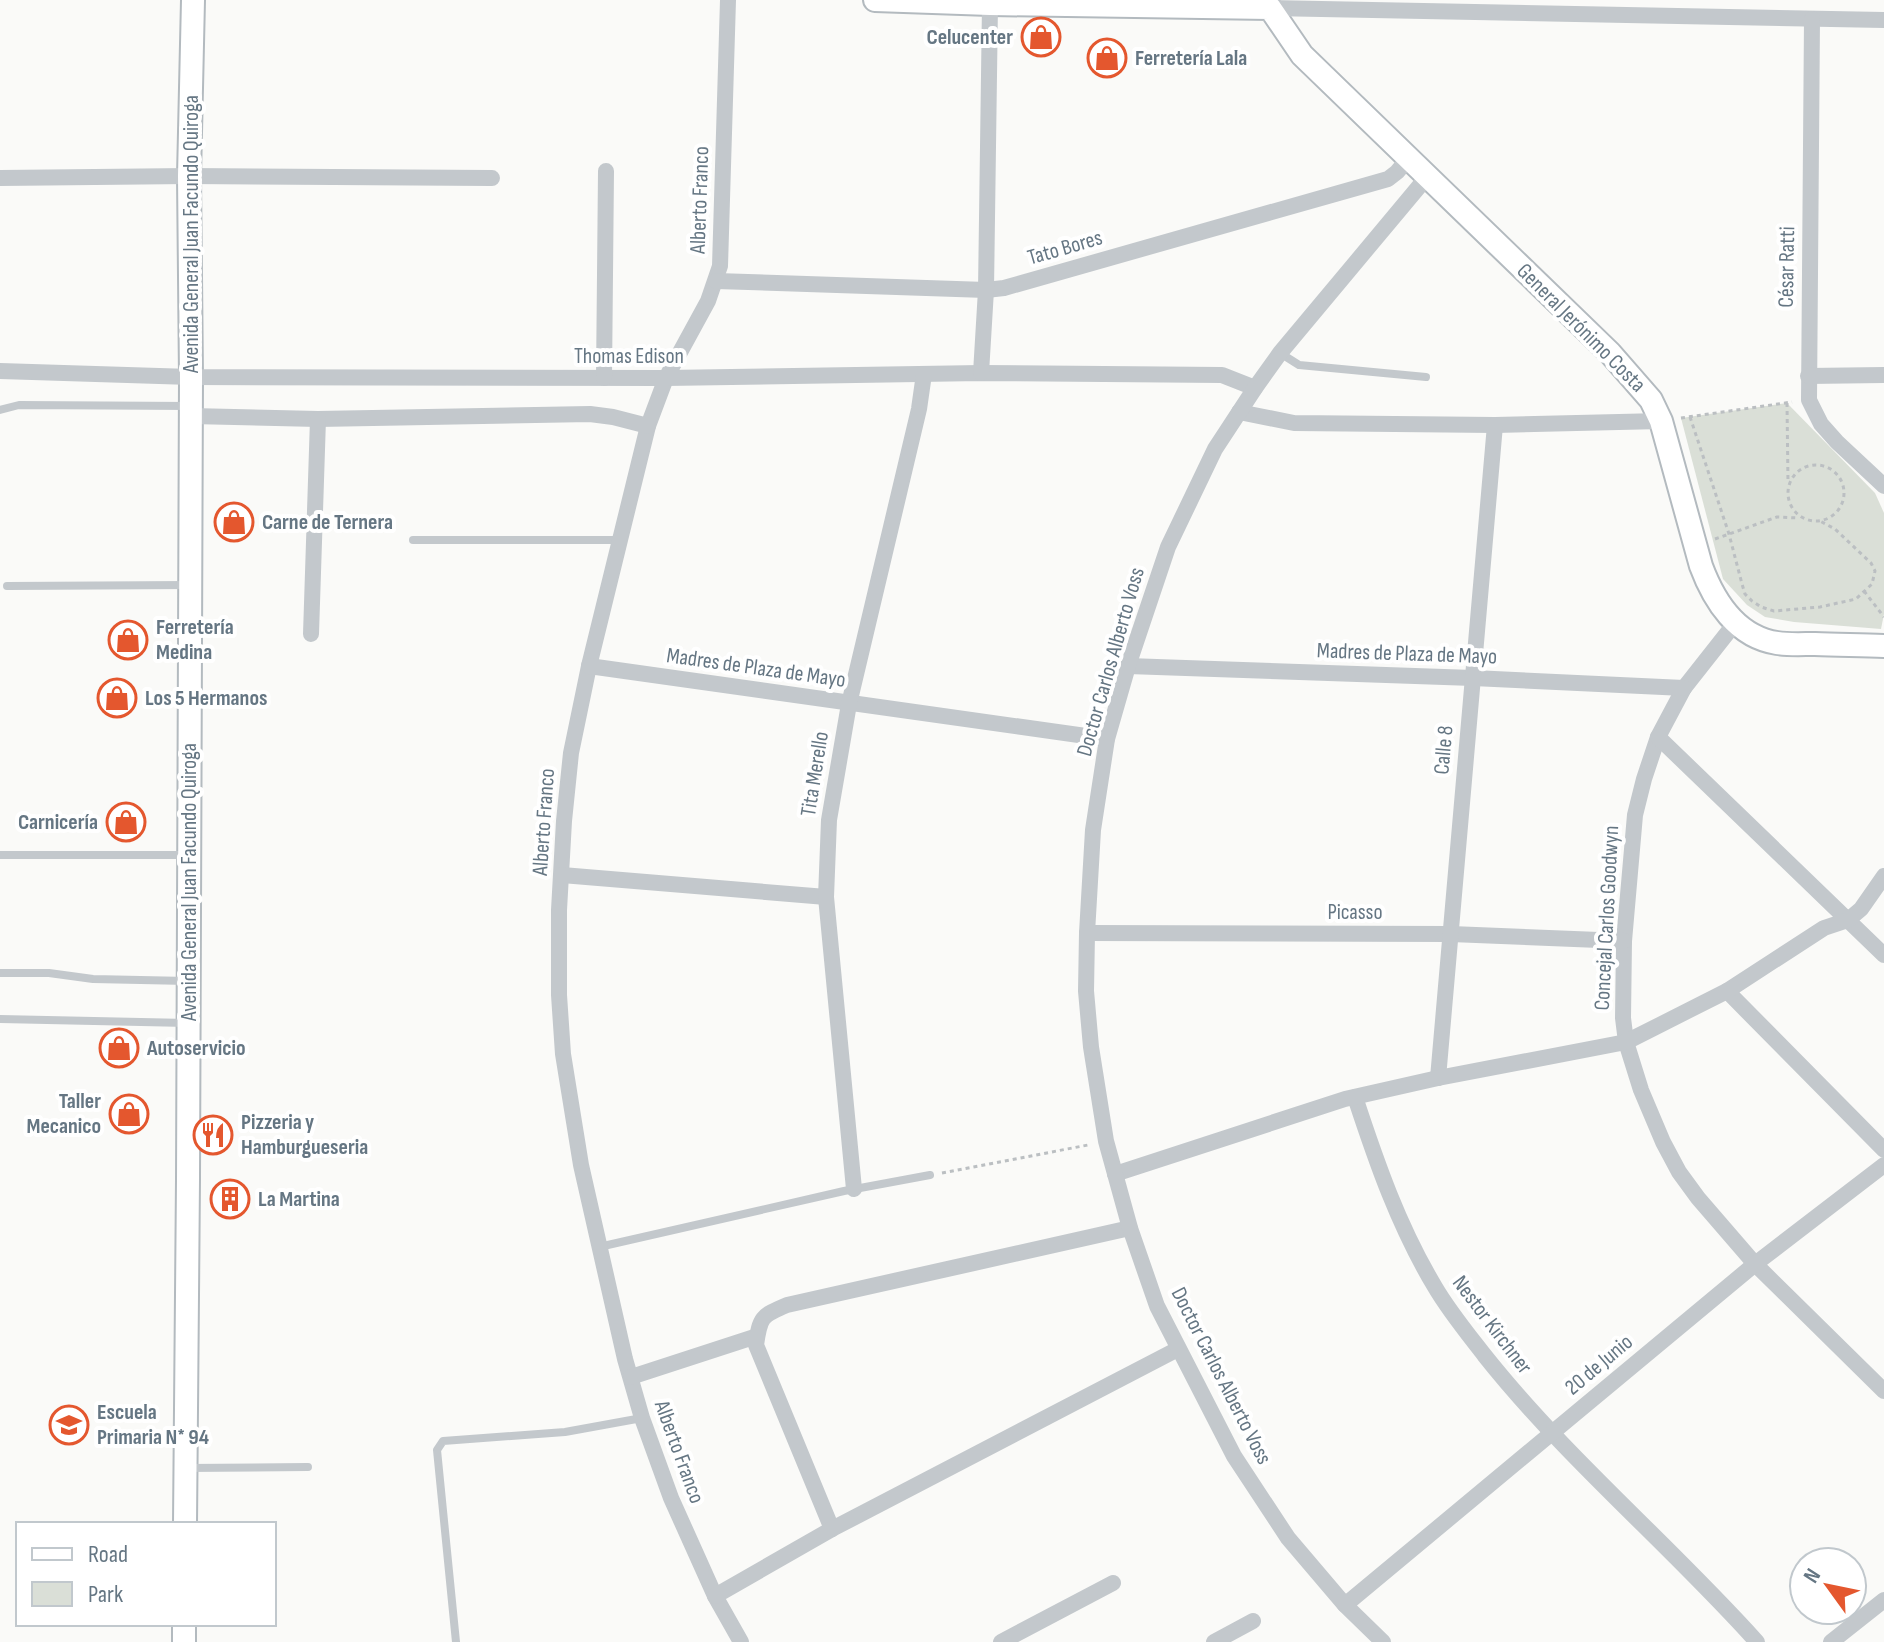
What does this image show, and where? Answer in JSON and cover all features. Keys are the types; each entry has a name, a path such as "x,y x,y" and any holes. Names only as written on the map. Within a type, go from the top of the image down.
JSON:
{"street":[{"name":"Avenida General Juan Facundo Quiroga","path":"185,1522 191,377 189,176 193,0"},
{"name":"Alberto Franco","path":"728,0 720,266 708,301 666,378 648,426 589,666 571,753 564,821 559,981 563,1054 579,1152 599,1247 642,1418 692,1549 741,1642"},
{"path":"875,0 990,4 1215,4 1270,8 1884,20"},
{"path":"981,373 986,290 990,4"},
{"name":"General Jerónimo Costa","path":"1270,8 1302,55 1610,353 1651,400 1661,421 1709,587 1718,604 1736,622 1758,637 1777,643 1884,646"},
{"name":"César Ratti","path":"1812,19 1809,400 1821,424 1884,486"},
{"name":"Tato Bores","path":"716,281 986,290 1004,288 1388,179 1408,159"},
{"path":"604,378 606,171"},
{"name":"Doctor Carlos Alberto Voss","path":"1383,1642 1345,1605 1288,1538 1234,1456 1157,1306 1130,1228 1106,1141 1086,991 1087,933 1093,830 1107,739 1168,547 1215,449 1255,388 1280,353 1427,177"},
{"path":"0,178 492,178"},
{"name":"Thomas Edison","path":"0,371 191,377 666,378 981,373 1222,375 1255,388"},
{"name":"Tita Merello","path":"854,1189 826,897 829,820 849,704 919,409 924,374"},
{"path":"1808,376 1884,375"},
{"path":"190,411 318,419 590,414 648,426"},
{"path":"1239,412 1294,423 1495,425 1661,421"},
{"path":"311,634 318,419"},
{"name":"Calle 8","path":"1438,1078 1495,425"},
{"name":"Concejal Carlos Goodwyn","path":"1736,622 1684,688 1658,737 1644,779 1635,815 1624,941 1623,1018 1626,1042 1641,1090 1679,1172 1755,1264 1884,1391"},
{"name":"Madres de Plaza de Mayo","path":"589,666 1107,739"},
{"name":"Madres de Plaza de Mayo","path":"1128,666 1684,688"},
{"path":"1658,737 1884,955"},
{"path":"562,875 826,897"},
{"path":"1115,1174 1355,1097 1626,1042 1727,991 1824,928 1848,920 1861,909 1884,876"},
{"name":"Picasso","path":"1087,933 1451,934 1624,941"},
{"path":"1727,991 1884,1150"},
{"name":"Nestor Kirchner","path":"1355,1097 1401,1224 1436,1289 1501,1376 1551,1433 1757,1642"},
{"name":"20 de Junio","path":"1345,1605 1755,1264 1884,1165"},
{"path":"832,1529 756,1345 758,1325 766,1314 787,1305 1130,1228"},
{"path":"631,1377 757,1336"},
{"path":"715,1596 832,1529 1178,1349"},
{"path":"1001,1642 1113,1583"},
{"path":"1831,1642 1884,1600"},
{"path":"1214,1642 1253,1621"}],"lane":[{"path":"1280,353 1299,365 1426,377"},
{"path":"0,410 19,405 190,411"},
{"path":"413,540 620,540"},
{"path":"7,586 190,585"},
{"path":"0,855 189,855"},
{"path":"0,973 189,981"},
{"path":"0,1019 189,1023"},
{"path":"599,1247 854,1189 930,1175"},
{"path":"456,1642 437,1450 443,1441 565,1432 642,1418"},
{"path":"185,1468 308,1467"}],"path":[{"path":"1661,421 1809,400"},
{"path":"1787,403 1790,506 1803,519"},
{"path":"1690,417 1729,534 1745,594 1761,607 1789,611 1842,603 1856,599 1874,580 1873,567 1844,536 1820,521"},
{"path":"1696,545 1777,517 1820,521 1836,514 1844,497 1840,478 1825,466 1805,467 1797,472 1788,489"},
{"path":"1864,591 1884,617"},
{"path":"930,1175 1106,1141"}],"green space":[{"path":"1787,403 1875,493 1884,513 1884,614 1881,629 1765,617 1747,605 1723,579 1681,418"}],"place":[{"name":"Celucenter","path":"1041,37"},
{"name":"Ferretería Lala","path":"1107,58"},
{"name":"Carne de Ternera","path":"234,522"},
{"name":"Ferretería Medina","path":"128,640"},
{"name":"Los 5 Hermanos","path":"117,698"},
{"name":"Carnicería","path":"126,822"},
{"name":"Autoservicio","path":"119,1048"},
{"name":"Taller Mecanico","path":"129,1114"},
{"name":"Pizzeria y Hamburgueseria","path":"213,1135"},
{"name":"La Martina","path":"230,1199"},
{"name":"Escuela Primaria N* 94","path":"69,1425"}]}
